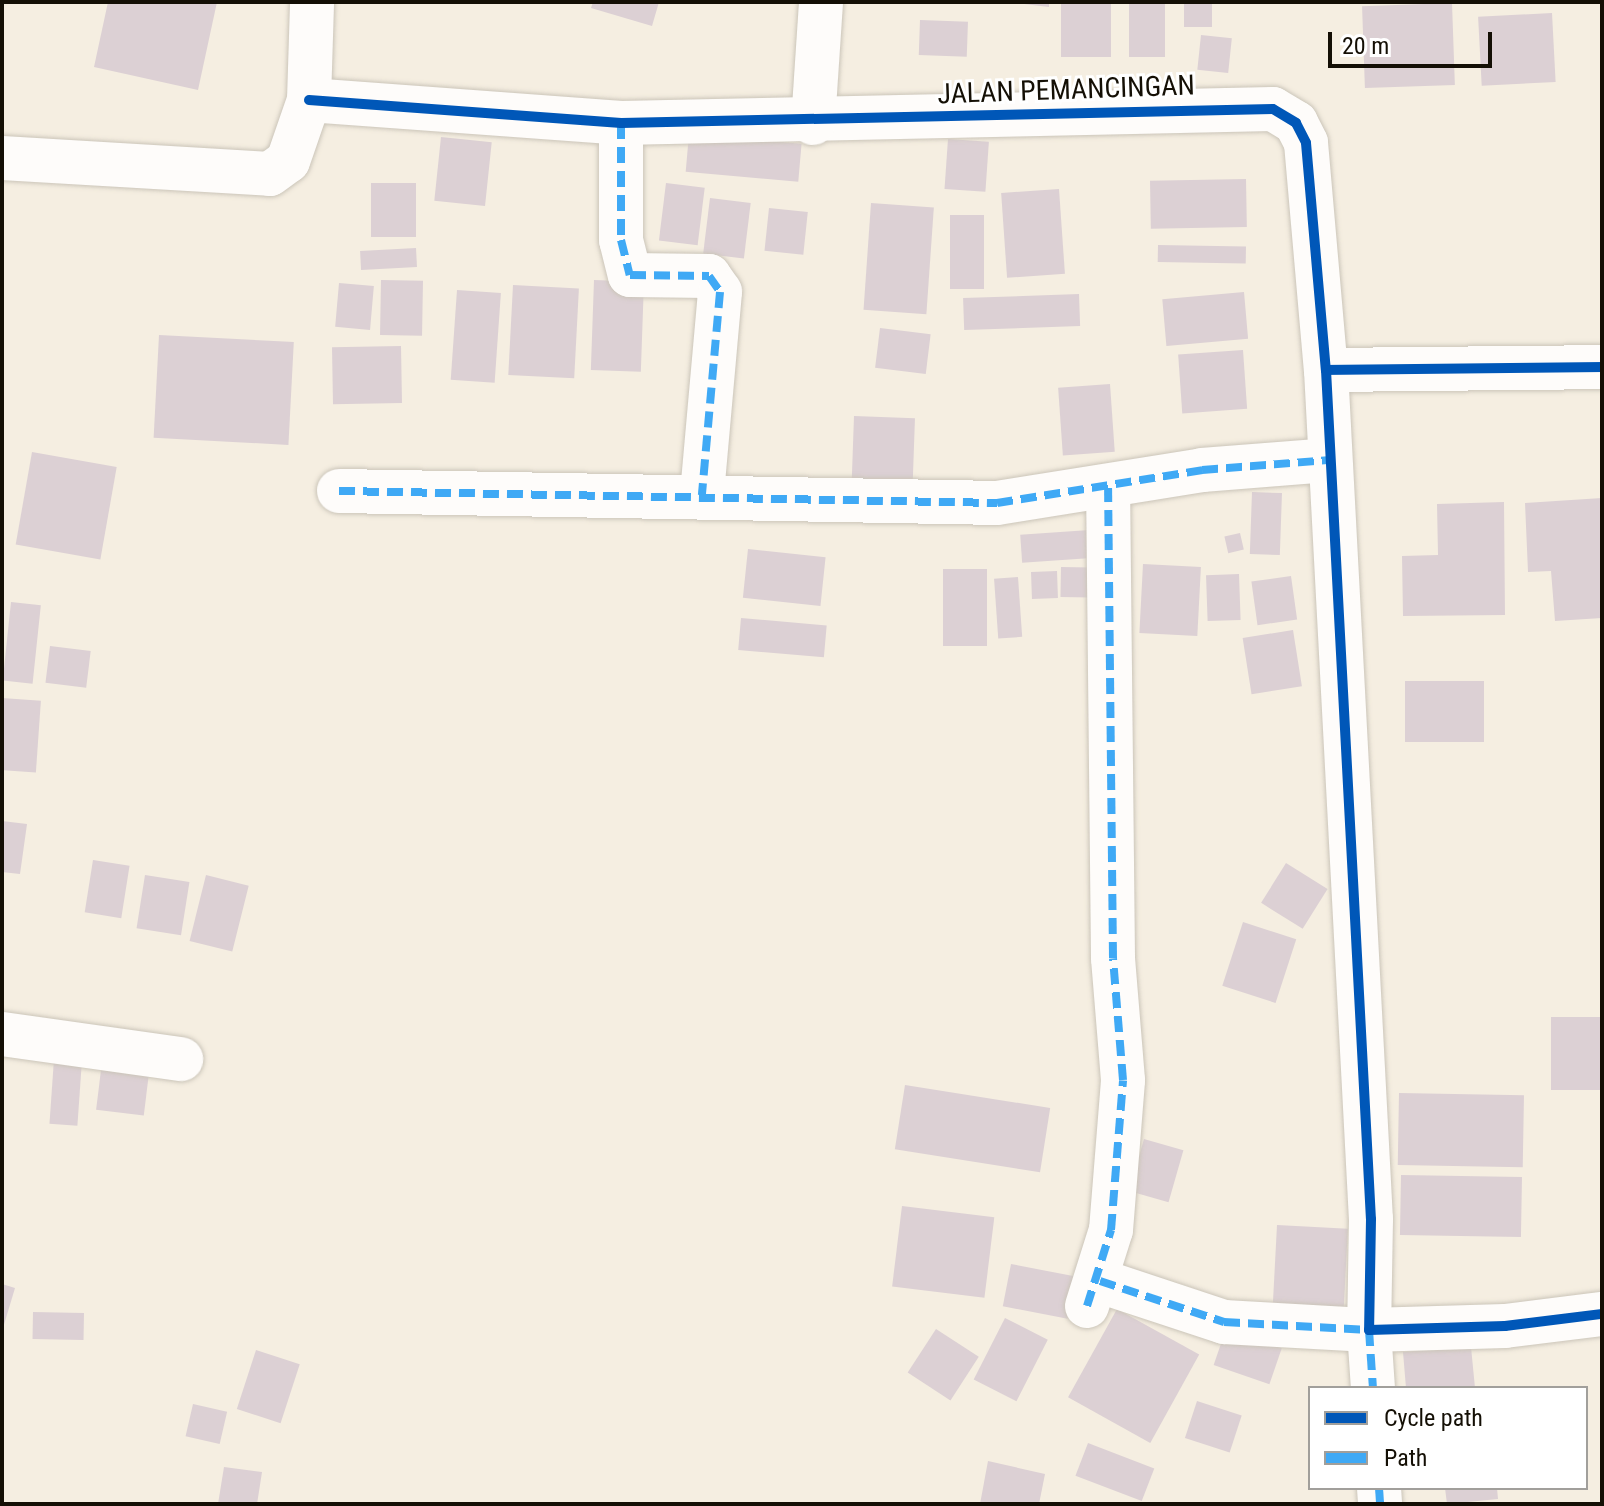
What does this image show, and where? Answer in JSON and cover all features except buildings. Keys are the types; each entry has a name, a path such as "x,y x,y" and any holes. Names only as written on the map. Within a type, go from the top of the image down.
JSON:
{"street":[{"path":"2,158 270,174 288,161 309,100 312,2"},
{"path":"813,123 821,2"},
{"name":"JALAN PEMANCINGAN","path":"309,100 621,123 813,123 1273,109 1296,123 1306,143 1326,370 1328,460 1356,880 1371,1219 1369,1330 1373,1386"},
{"path":"621,123 621,240 630,275 709,276 720,292 702,495"},
{"path":"1326,370 1602,367"},
{"path":"339,491 702,495 924,505 1108,488 1202,470 1328,460"},
{"path":"1108,488 1113,958 1123,1080 1111,1230 1093,1294 1224,1322 1369,1330 1505,1326 1602,1314"},
{"path":"2,1034 181,1059"}],"marked path":[{"path":"621,123 621,240 630,275 709,276 720,292 702,495"},
{"path":"339,491 997,503 1202,470 1328,460"},
{"path":"1087,1306 1111,1230 1123,1080 1113,958 1108,488"},
{"path":"1100,1281 1224,1322 1369,1330 1373,1386"},
{"path":"1379,1490 1380,1504"}],"cycle path":[{"path":"309,100 621,123 1273,109 1296,123 1306,143 1326,370 1602,367"},
{"path":"1326,370 1371,1219 1369,1330 1505,1326 1602,1314"}]}
